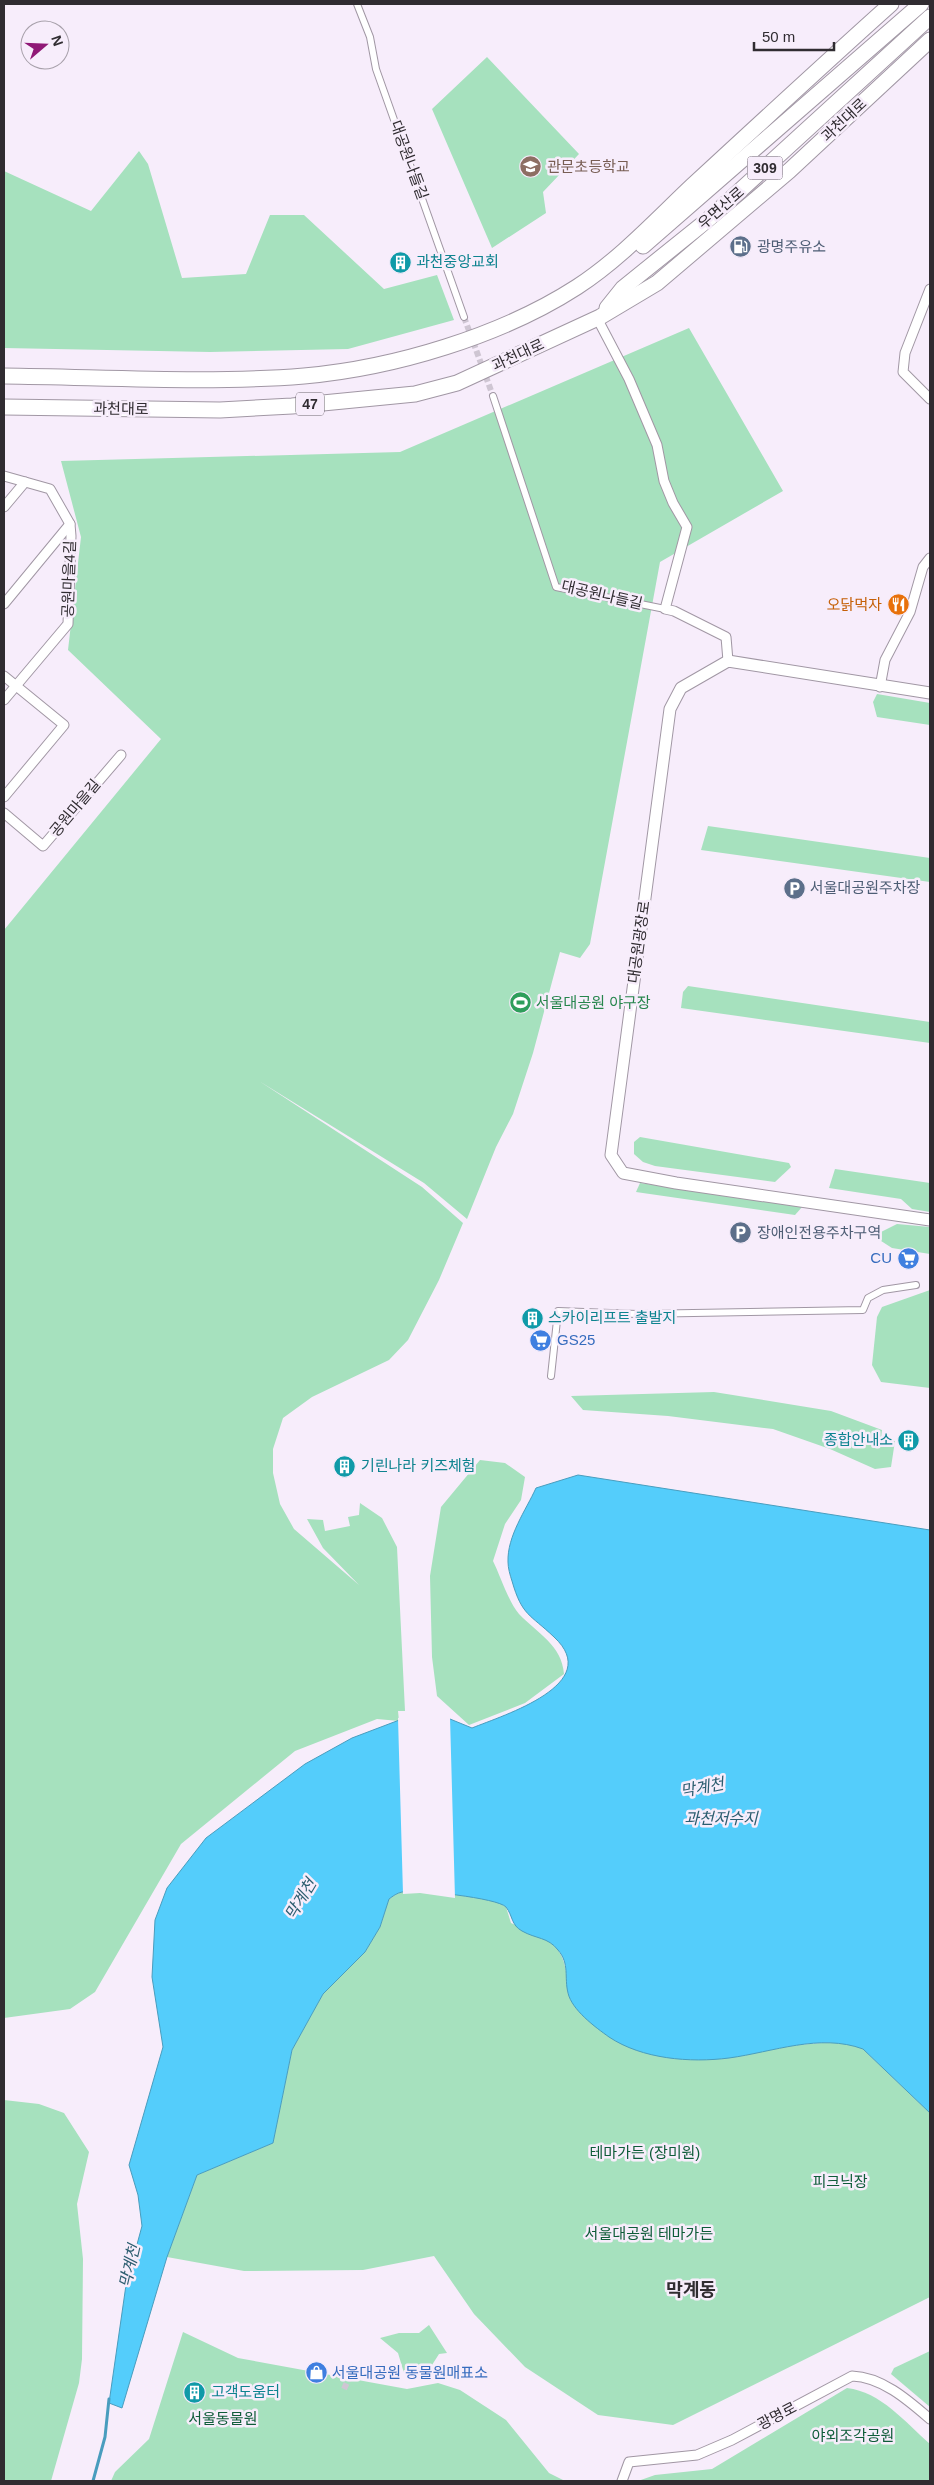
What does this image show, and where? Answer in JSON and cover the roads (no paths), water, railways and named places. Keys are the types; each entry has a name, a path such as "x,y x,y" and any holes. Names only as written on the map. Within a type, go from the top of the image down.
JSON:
{"highway":[{"name":"47","path":"4,376 254,379 306,375 353,369 434,350 536,310 579,286 643,234 890,4"},
{"name":"우면산로","path":"579,286 613,271 688,209 921,4"},
{"name":"우면산로","path":"598,317 623,288 710,218 930,17"},
{"name":"과천대로","path":"4,407 220,410 292,406 414,394 457,383 598,317 657,282 789,171 930,40"}],"street":[{"name":"대공원나들길","path":"357,4 370,37 376,70 464,317"},
{"path":"930,289 905,354 903,372 930,399"},
{"path":"598,317 629,378 657,445 664,481 673,503 688,527 665,609"},
{"name":"대공원나들길","path":"493,396 556,587 674,611 726,637 728,661"},
{"path":"4,476 50,489 70,524 4,604"},
{"path":"4,507 24,482"},
{"name":"공원마을4길","path":"4,700 68,624 70,524"},
{"path":"880,687 885,660 910,612 923,567 930,558"},
{"path":"728,661 930,694"},
{"name":"대공원광장로","path":"728,661 681,688 670,709 611,1155 623,1173 676,1183 930,1220"},
{"path":"4,676 64,726 4,797"},
{"name":"공원마을길","path":"4,813 43,846 121,755"},
{"path":"551,1376 558,1311 637,1314 863,1310 868,1298 883,1290 916,1285"},
{"name":"광명로","path":"622,2481 629,2462 697,2455 732,2440 852,2376 865,2376 892,2390 930,2419"}],"water":[{"name":"과천저수지","path":"578,1475 930,1530 930,2113 863,2049 847,2045 813,2043 729,2058 698,2060 667,2058 636,2050 609,2037 579,2012 568,1993 562,1955 546,1940 518,1929 506,1907 488,1900 457,1895 410,1891 400,1892 389,1899 380,1927 365,1952 323,1994 292,2050 273,2143 197,2175 167,2257 122,2408 109,2403 126,2285 142,2226 138,2195 129,2165 163,2047 152,1977 155,1920 167,1888 206,1838 305,1764 352,1738 402,1719 450,1719 472,1728 525,1706 544,1695 559,1683 567,1669 566,1654 554,1637 523,1608 509,1572 508,1562 514,1533 536,1488"}],"waterway":[{"name":"막계천","path":"93,2481 105,2437 109,2399"}],"tunnel":[{"path":"464,317 493,396"},
{"path":"344,2389 350,2376"}],"place":[{"name":"관문초등학교","path":"531,167"},
{"name":"광명주유소","path":"741,247"},
{"name":"과천중앙교회","path":"400,262"},
{"name":"오닭먹자","path":"898,605"},
{"name":"서울대공원주차장","path":"794,888"},
{"name":"서울대공원 야구장","path":"520,1003"},
{"name":"장애인전용주차구역","path":"741,1233"},
{"name":"CU","path":"908,1258"},
{"name":"스카이리프트 출발지","path":"532,1318"},
{"name":"GS25","path":"541,1340"},
{"name":"종합안내소","path":"909,1440"},
{"name":"기린나라 키즈체험","path":"345,1466"},
{"name":"서울대공원 동물원매표소","path":"316,2373"},
{"name":"고객도움터","path":"195,2392"}],"district":[{"name":"막계동","path":"691,2290"}],"park label":[{"name":"테마가든 (장미원)","path":"645,2153"},
{"name":"피크닉장","path":"840,2182"},
{"name":"서울대공원 테마가든","path":"649,2234"},
{"name":"서울동물원","path":"223,2419"},
{"name":"야외조각공원","path":"853,2436"}]}
